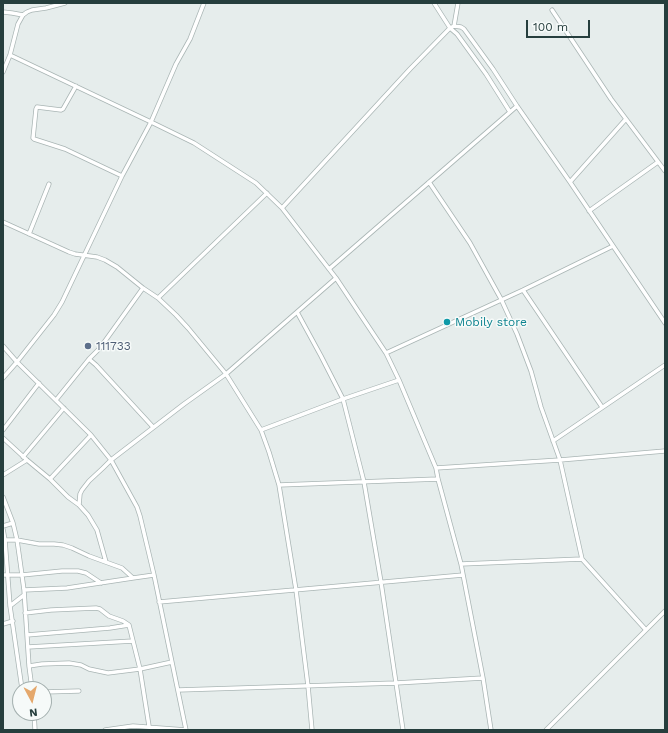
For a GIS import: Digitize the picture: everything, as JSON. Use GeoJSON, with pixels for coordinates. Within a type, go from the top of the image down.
{"type":"FeatureCollection","features":[{"type":"Feature","properties":{"kind":"street"},"geometry":{"type":"LineString","coordinates":[[3,72],[10,55],[18,24],[23,15],[32,10],[65,3]]}},
{"type":"Feature","properties":{"kind":"street"},"geometry":{"type":"LineString","coordinates":[[3,378],[54,315],[62,302],[122,176],[151,122],[176,64],[190,39],[204,3]]}},
{"type":"Feature","properties":{"kind":"street"},"geometry":{"type":"LineString","coordinates":[[434,3],[486,74],[510,112]]}},
{"type":"Feature","properties":{"kind":"street"},"geometry":{"type":"LineString","coordinates":[[282,208],[410,68],[452,27],[458,3]]}},
{"type":"Feature","properties":{"kind":"street"},"geometry":{"type":"LineString","coordinates":[[552,10],[611,99],[665,171]]}},
{"type":"Feature","properties":{"kind":"street"},"geometry":{"type":"LineString","coordinates":[[3,12],[23,15]]}},
{"type":"Feature","properties":{"kind":"street"},"geometry":{"type":"LineString","coordinates":[[452,27],[461,27],[464,29],[493,69],[665,323]]}},
{"type":"Feature","properties":{"kind":"street"},"geometry":{"type":"LineString","coordinates":[[10,55],[194,143],[256,183],[282,208],[336,278],[386,353],[436,468],[461,564],[483,678],[491,730]]}},
{"type":"Feature","properties":{"kind":"street"},"geometry":{"type":"LineString","coordinates":[[486,74],[493,69]]}},
{"type":"Feature","properties":{"kind":"street"},"geometry":{"type":"LineString","coordinates":[[76,86],[63,109],[37,107],[33,138],[65,149],[122,176]]}},
{"type":"Feature","properties":{"kind":"street"},"geometry":{"type":"LineString","coordinates":[[329,269],[517,106]]}},
{"type":"Feature","properties":{"kind":"street"},"geometry":{"type":"LineString","coordinates":[[570,182],[626,119]]}},
{"type":"Feature","properties":{"kind":"street"},"geometry":{"type":"LineString","coordinates":[[589,211],[658,162]]}},
{"type":"Feature","properties":{"kind":"street"},"geometry":{"type":"LineString","coordinates":[[429,182],[470,243],[501,299],[517,334],[531,371],[541,407],[560,460],[582,559],[646,630]]}},
{"type":"Feature","properties":{"kind":"street"},"geometry":{"type":"LineString","coordinates":[[29,234],[49,184]]}},
{"type":"Feature","properties":{"kind":"street"},"geometry":{"type":"LineString","coordinates":[[158,298],[267,193]]}},
{"type":"Feature","properties":{"kind":"street"},"geometry":{"type":"LineString","coordinates":[[3,222],[69,252],[97,257],[117,267],[158,298],[188,328],[226,374],[261,430],[279,485],[296,590],[312,730]]}},
{"type":"Feature","properties":{"kind":"street"},"geometry":{"type":"LineString","coordinates":[[386,353],[523,290],[612,246]]}},
{"type":"Feature","properties":{"kind":"street"},"geometry":{"type":"LineString","coordinates":[[79,505],[82,490],[89,481],[111,460],[226,374],[336,278]]}},
{"type":"Feature","properties":{"kind":"street"},"geometry":{"type":"LineString","coordinates":[[56,400],[89,359],[100,348],[144,288]]}},
{"type":"Feature","properties":{"kind":"street"},"geometry":{"type":"LineString","coordinates":[[523,290],[602,407]]}},
{"type":"Feature","properties":{"kind":"street"},"geometry":{"type":"LineString","coordinates":[[297,312],[322,356],[343,399],[364,482],[381,582],[403,730]]}},
{"type":"Feature","properties":{"kind":"street"},"geometry":{"type":"LineString","coordinates":[[3,346],[17,362],[91,435],[111,460],[137,507],[140,516],[154,575],[186,730],[149,726],[128,726],[105,730]]}},
{"type":"Feature","properties":{"kind":"street"},"geometry":{"type":"LineString","coordinates":[[89,359],[153,428]]}},
{"type":"Feature","properties":{"kind":"street"},"geometry":{"type":"LineString","coordinates":[[553,441],[665,365]]}},
{"type":"Feature","properties":{"kind":"street"},"geometry":{"type":"LineString","coordinates":[[261,430],[343,399],[399,380]]}},
{"type":"Feature","properties":{"kind":"street"},"geometry":{"type":"LineString","coordinates":[[3,430],[39,383]]}},
{"type":"Feature","properties":{"kind":"street"},"geometry":{"type":"LineString","coordinates":[[23,457],[64,408]]}},
{"type":"Feature","properties":{"kind":"street"},"geometry":{"type":"LineString","coordinates":[[50,479],[91,435]]}},
{"type":"Feature","properties":{"kind":"street"},"geometry":{"type":"LineString","coordinates":[[3,438],[50,479],[68,497],[79,505],[88,515],[97,530],[106,562]]}},
{"type":"Feature","properties":{"kind":"street"},"geometry":{"type":"LineString","coordinates":[[436,468],[560,460],[665,451]]}},
{"type":"Feature","properties":{"kind":"street"},"geometry":{"type":"LineString","coordinates":[[3,475],[27,460]]}},
{"type":"Feature","properties":{"kind":"street"},"geometry":{"type":"LineString","coordinates":[[279,485],[438,479]]}},
{"type":"Feature","properties":{"kind":"street"},"geometry":{"type":"LineString","coordinates":[[3,497],[13,523],[17,540],[24,590],[31,681]]}},
{"type":"Feature","properties":{"kind":"street"},"geometry":{"type":"LineString","coordinates":[[13,523],[3,527],[5,540],[5,575],[13,620],[21,681]]}},
{"type":"Feature","properties":{"kind":"street"},"geometry":{"type":"LineString","coordinates":[[5,540],[63,545],[122,568],[133,578]]}},
{"type":"Feature","properties":{"kind":"street"},"geometry":{"type":"LineString","coordinates":[[461,564],[582,559]]}},
{"type":"Feature","properties":{"kind":"street"},"geometry":{"type":"LineString","coordinates":[[5,575],[22,575],[55,571],[78,571],[86,573],[101,583]]}},
{"type":"Feature","properties":{"kind":"street"},"geometry":{"type":"LineString","coordinates":[[24,590],[67,588],[154,575]]}},
{"type":"Feature","properties":{"kind":"street"},"geometry":{"type":"LineString","coordinates":[[159,602],[463,575]]}},
{"type":"Feature","properties":{"kind":"street"},"geometry":{"type":"LineString","coordinates":[[10,606],[24,595]]}},
{"type":"Feature","properties":{"kind":"street"},"geometry":{"type":"LineString","coordinates":[[25,613],[96,608],[129,625],[140,669],[149,726]]}},
{"type":"Feature","properties":{"kind":"street"},"geometry":{"type":"LineString","coordinates":[[546,730],[665,612]]}},
{"type":"Feature","properties":{"kind":"street"},"geometry":{"type":"LineString","coordinates":[[3,624],[13,620]]}},
{"type":"Feature","properties":{"kind":"street"},"geometry":{"type":"LineString","coordinates":[[27,635],[129,625]]}},
{"type":"Feature","properties":{"kind":"street"},"geometry":{"type":"LineString","coordinates":[[28,647],[133,641]]}},
{"type":"Feature","properties":{"kind":"street"},"geometry":{"type":"LineString","coordinates":[[29,666],[69,663],[108,673],[140,669],[172,662]]}},
{"type":"Feature","properties":{"kind":"street"},"geometry":{"type":"LineString","coordinates":[[178,690],[396,683],[483,678]]}},
{"type":"Feature","properties":{"kind":"street"},"geometry":{"type":"LineString","coordinates":[[52,692],[79,691]]}},
{"type":"Feature","properties":{"kind":"place","name":"Mobily store"},"geometry":{"type":"Point","coordinates":[447,322]}},
{"type":"Feature","properties":{"kind":"place","name":"111733"},"geometry":{"type":"Point","coordinates":[88,346]}}]}
